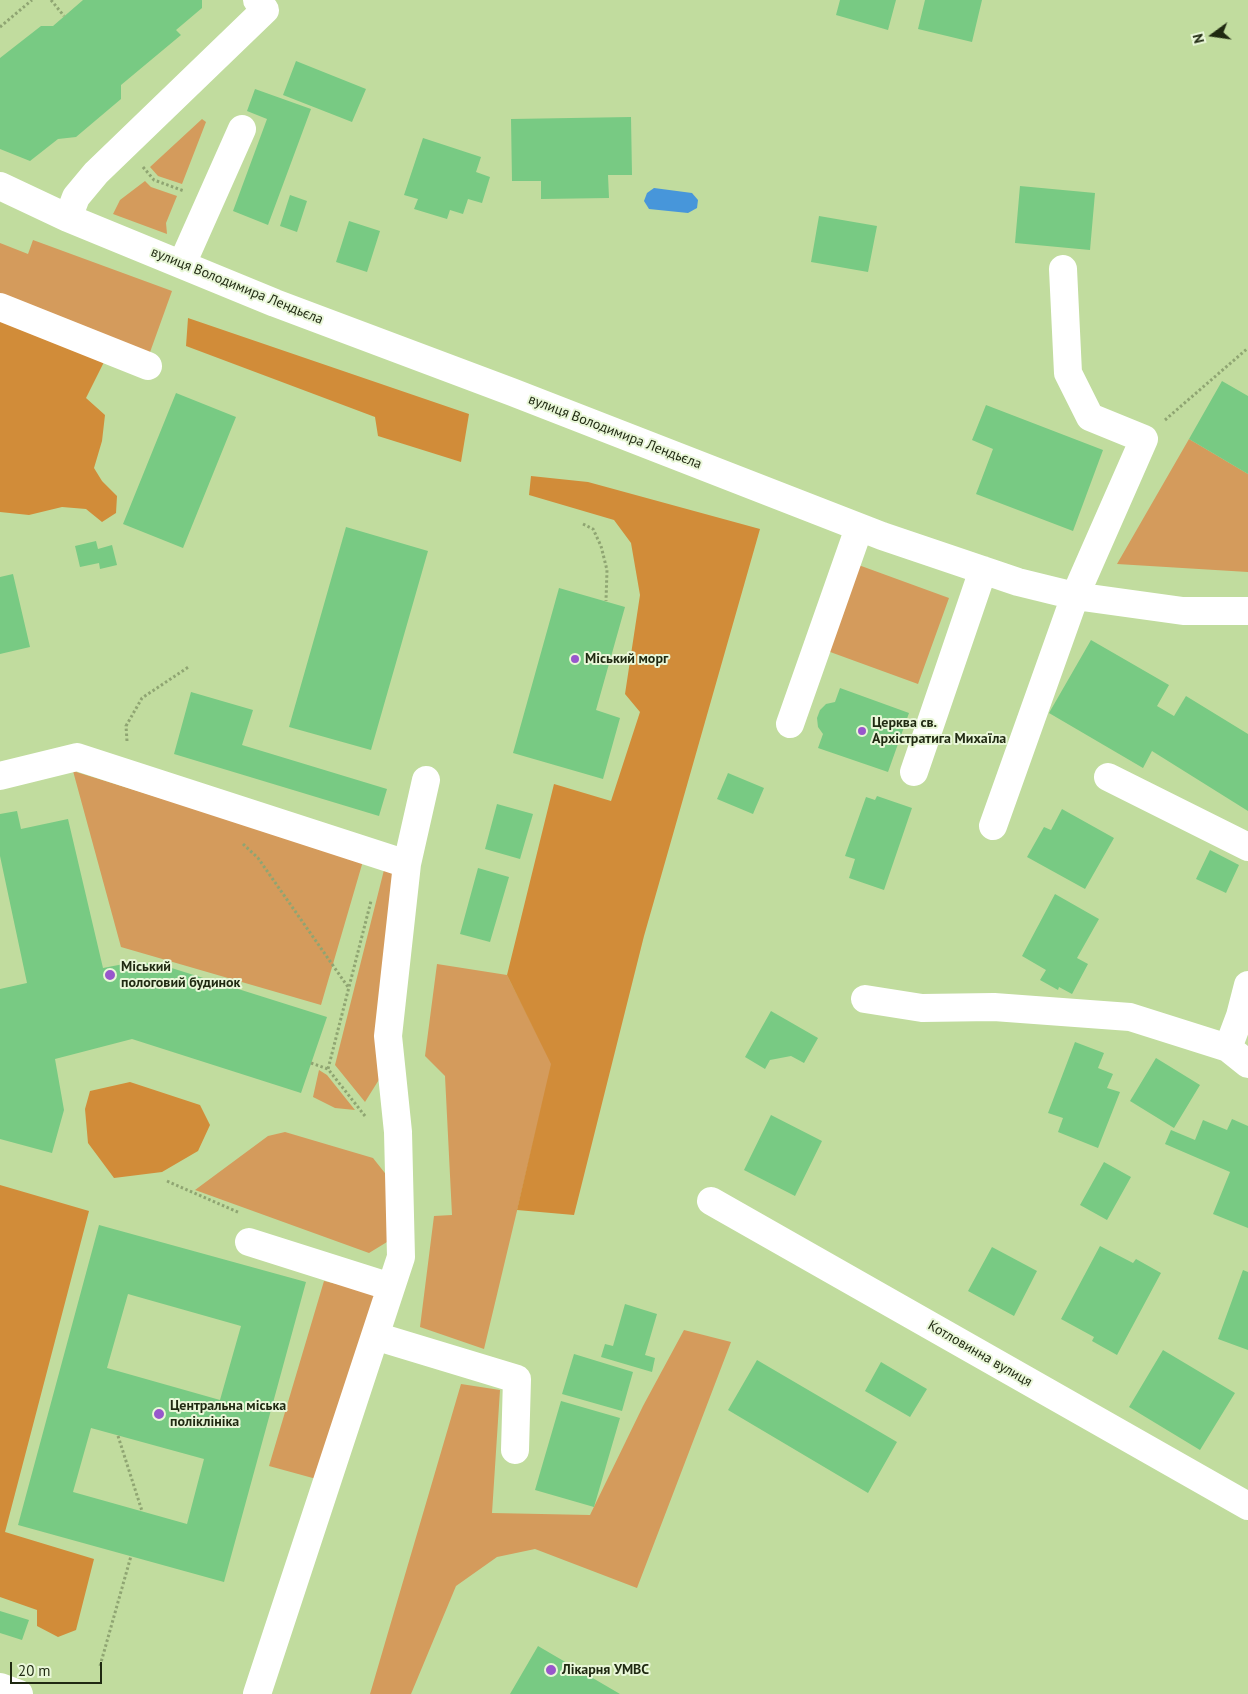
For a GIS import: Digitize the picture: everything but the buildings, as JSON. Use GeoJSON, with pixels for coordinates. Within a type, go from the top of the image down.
{"type":"FeatureCollection","features":[{"type":"Feature","properties":{"kind":"street"},"geometry":{"type":"LineString","coordinates":[[68,218],[76,197],[96,173],[265,10],[257,0]]}},
{"type":"Feature","properties":{"kind":"street"},"geometry":{"type":"LineString","coordinates":[[182,264],[242,129]]}},
{"type":"Feature","properties":{"kind":"street","name":"вулиця Володимира Лендьєла"},"geometry":{"type":"LineString","coordinates":[[0,186],[68,218],[275,303],[512,392],[860,528],[1018,582],[1075,596],[1182,611],[1248,611]]}},
{"type":"Feature","properties":{"kind":"street"},"geometry":{"type":"LineString","coordinates":[[993,826],[1075,596],[1144,439],[1090,417],[1068,373],[1062,269]]}},
{"type":"Feature","properties":{"kind":"street"},"geometry":{"type":"LineString","coordinates":[[0,307],[148,366]]}},
{"type":"Feature","properties":{"kind":"street"},"geometry":{"type":"LineString","coordinates":[[790,724],[860,528]]}},
{"type":"Feature","properties":{"kind":"street"},"geometry":{"type":"LineString","coordinates":[[914,772],[983,570]]}},
{"type":"Feature","properties":{"kind":"street"},"geometry":{"type":"LineString","coordinates":[[0,776],[77,757],[408,864]]}},
{"type":"Feature","properties":{"kind":"street"},"geometry":{"type":"LineString","coordinates":[[1108,777],[1248,847]]}},
{"type":"Feature","properties":{"kind":"street"},"geometry":{"type":"LineString","coordinates":[[256,1694],[401,1257],[398,1132],[388,1036],[408,864],[426,780]]}},
{"type":"Feature","properties":{"kind":"street"},"geometry":{"type":"LineString","coordinates":[[865,998],[922,1008],[994,1007],[1130,1016],[1238,1056],[1240,1016],[1248,985]]}},
{"type":"Feature","properties":{"kind":"street","name":"Котловинна вулиця"},"geometry":{"type":"LineString","coordinates":[[711,1201],[1248,1506]]}},
{"type":"Feature","properties":{"kind":"street"},"geometry":{"type":"LineString","coordinates":[[249,1242],[391,1287]]}},
{"type":"Feature","properties":{"kind":"street"},"geometry":{"type":"LineString","coordinates":[[375,1336],[517,1379],[515,1450]]}},
{"type":"Feature","properties":{"kind":"street"},"geometry":{"type":"LineString","coordinates":[[0,1687],[19,1694]]}},
{"type":"Feature","properties":{"kind":"path"},"geometry":{"type":"LineString","coordinates":[[0,27],[32,0]]}},
{"type":"Feature","properties":{"kind":"path"},"geometry":{"type":"LineString","coordinates":[[51,0],[64,16]]}},
{"type":"Feature","properties":{"kind":"path"},"geometry":{"type":"LineString","coordinates":[[1144,439],[1248,348]]}},
{"type":"Feature","properties":{"kind":"path"},"geometry":{"type":"LineString","coordinates":[[583,524],[593,529],[601,546],[607,570],[606,601]]}},
{"type":"Feature","properties":{"kind":"path"},"geometry":{"type":"LineString","coordinates":[[129,774],[126,726],[142,698],[190,666]]}},
{"type":"Feature","properties":{"kind":"path"},"geometry":{"type":"LineString","coordinates":[[237,838],[258,858],[349,988]]}},
{"type":"Feature","properties":{"kind":"path"},"geometry":{"type":"LineString","coordinates":[[328,1069],[382,856]]}},
{"type":"Feature","properties":{"kind":"path"},"geometry":{"type":"LineString","coordinates":[[311,1063],[328,1069],[370,1122]]}},
{"type":"Feature","properties":{"kind":"path"},"geometry":{"type":"LineString","coordinates":[[168,1181],[253,1219],[249,1242]]}},
{"type":"Feature","properties":{"kind":"path"},"geometry":{"type":"LineString","coordinates":[[118,1436],[142,1511]]}},
{"type":"Feature","properties":{"kind":"path"},"geometry":{"type":"LineString","coordinates":[[100,1666],[131,1556]]}},
{"type":"Feature","properties":{"kind":"shaded area"},"geometry":{"type":"Polygon","coordinates":[[[202,119],[206,122],[182,184],[158,176],[150,167],[202,119]]]}},
{"type":"Feature","properties":{"kind":"shaded area"},"geometry":{"type":"Polygon","coordinates":[[[145,181],[151,187],[177,196],[166,223],[167,234],[113,214],[120,200],[145,181]]]}},
{"type":"Feature","properties":{"kind":"shaded area"},"geometry":{"type":"Polygon","coordinates":[[[33,240],[172,291],[149,355],[0,301],[0,243],[28,254],[33,240]]]}},
{"type":"Feature","properties":{"kind":"shaded area"},"geometry":{"type":"Polygon","coordinates":[[[188,318],[469,414],[461,462],[378,436],[375,417],[186,346],[188,318]]]}},
{"type":"Feature","properties":{"kind":"shaded area"},"geometry":{"type":"Polygon","coordinates":[[[0,319],[104,362],[86,398],[105,415],[102,441],[94,468],[102,481],[117,496],[116,513],[102,522],[86,509],[62,507],[29,515],[0,512],[0,319]]]}},
{"type":"Feature","properties":{"kind":"shaded area"},"geometry":{"type":"Polygon","coordinates":[[[1189,439],[1248,474],[1248,572],[1117,564],[1189,439]]]}},
{"type":"Feature","properties":{"kind":"shaded area"},"geometry":{"type":"Polygon","coordinates":[[[531,476],[588,482],[760,529],[644,936],[574,1215],[517,1210],[551,1064],[507,975],[554,784],[611,801],[640,712],[625,694],[640,595],[631,543],[614,520],[529,495],[531,476]]]}},
{"type":"Feature","properties":{"kind":"shaded area"},"geometry":{"type":"Polygon","coordinates":[[[853,563],[949,598],[918,684],[822,649],[853,563]]]}},
{"type":"Feature","properties":{"kind":"shaded area"},"geometry":{"type":"Polygon","coordinates":[[[73,771],[363,861],[321,1005],[121,947],[73,771]]]}},
{"type":"Feature","properties":{"kind":"shaded area"},"geometry":{"type":"Polygon","coordinates":[[[385,866],[397,867],[380,1078],[365,1102],[335,1065],[385,866]]]}},
{"type":"Feature","properties":{"kind":"shaded area"},"geometry":{"type":"Polygon","coordinates":[[[437,964],[507,975],[552,1064],[484,1349],[420,1327],[434,1216],[452,1215],[445,1076],[425,1056],[437,964]]]}},
{"type":"Feature","properties":{"kind":"shaded area"},"geometry":{"type":"Polygon","coordinates":[[[319,1070],[327,1075],[355,1110],[335,1108],[313,1097],[319,1070]]]}},
{"type":"Feature","properties":{"kind":"shaded area"},"geometry":{"type":"Polygon","coordinates":[[[130,1082],[200,1105],[210,1125],[198,1151],[162,1172],[114,1178],[88,1143],[85,1109],[90,1091],[130,1082]]]}},
{"type":"Feature","properties":{"kind":"shaded area"},"geometry":{"type":"Polygon","coordinates":[[[285,1132],[373,1158],[392,1182],[387,1242],[369,1253],[195,1190],[268,1136],[285,1132]]]}},
{"type":"Feature","properties":{"kind":"shaded area"},"geometry":{"type":"Polygon","coordinates":[[[0,1185],[89,1211],[5,1532],[94,1559],[76,1630],[58,1637],[37,1626],[37,1610],[0,1597],[0,1185]]]}},
{"type":"Feature","properties":{"kind":"shaded area"},"geometry":{"type":"Polygon","coordinates":[[[324,1281],[380,1294],[320,1480],[269,1466],[324,1281]]]}},
{"type":"Feature","properties":{"kind":"shaded area"},"geometry":{"type":"Polygon","coordinates":[[[684,1330],[731,1342],[637,1588],[535,1549],[497,1557],[456,1586],[411,1694],[370,1694],[461,1384],[500,1390],[492,1513],[590,1515],[643,1406],[684,1330]]]}},
{"type":"Feature","properties":{"kind":"water"},"geometry":{"type":"Polygon","coordinates":[[[654,188],[692,193],[698,200],[697,208],[688,213],[649,209],[644,201],[647,193],[654,188]]]}},
{"type":"Feature","properties":{"kind":"place","name":"Міський морг"},"geometry":{"type":"Point","coordinates":[575,659]}},
{"type":"Feature","properties":{"kind":"place","name":"Церква св. Архістратига Михаїла"},"geometry":{"type":"Point","coordinates":[862,731]}},
{"type":"Feature","properties":{"kind":"place","name":"Міський пологовий будинок"},"geometry":{"type":"Point","coordinates":[110,975]}},
{"type":"Feature","properties":{"kind":"place","name":"Центральна міська поліклініка"},"geometry":{"type":"Point","coordinates":[159,1414]}},
{"type":"Feature","properties":{"kind":"place","name":"Лікарня УМВС"},"geometry":{"type":"Point","coordinates":[551,1670]}}]}
